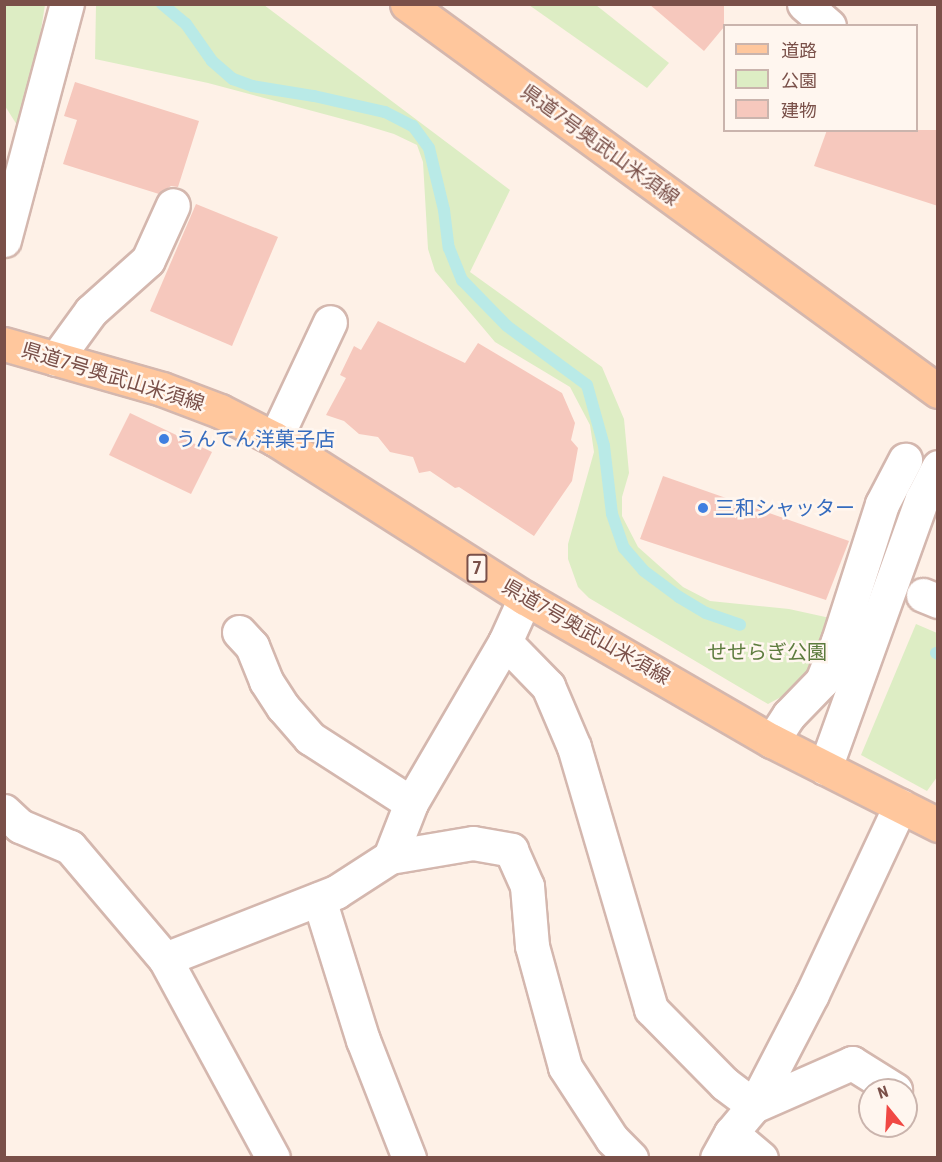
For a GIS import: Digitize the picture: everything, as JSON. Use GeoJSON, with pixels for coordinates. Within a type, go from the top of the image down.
{"type":"FeatureCollection","features":[{"type":"Feature","properties":{"kind":"main road","name":"県道7号奥武山米須線"},"geometry":{"type":"LineString","coordinates":[[407,4],[938,391]]}},
{"type":"Feature","properties":{"kind":"main road","name":"県道7号奥武山米須線"},"geometry":{"type":"LineString","coordinates":[[4,344],[162,388],[220,411],[275,439],[525,598],[772,741],[938,825]]}},
{"type":"Feature","properties":{"kind":"street"},"geometry":{"type":"LineString","coordinates":[[4,240],[67,4]]}},
{"type":"Feature","properties":{"kind":"street"},"geometry":{"type":"LineString","coordinates":[[56,358],[91,311],[148,260],[172,205]]}},
{"type":"Feature","properties":{"kind":"street"},"geometry":{"type":"LineString","coordinates":[[275,439],[330,322]]}},
{"type":"Feature","properties":{"kind":"street"},"geometry":{"type":"LineString","coordinates":[[772,741],[789,715],[822,681],[867,574],[882,504],[904,460]]}},
{"type":"Feature","properties":{"kind":"street"},"geometry":{"type":"LineString","coordinates":[[825,768],[922,499],[938,467]]}},
{"type":"Feature","properties":{"kind":"street"},"geometry":{"type":"LineString","coordinates":[[390,857],[411,803],[505,642],[525,598]]}},
{"type":"Feature","properties":{"kind":"street"},"geometry":{"type":"LineString","coordinates":[[239,632],[252,646],[266,681],[283,707],[310,738],[411,803]]}},
{"type":"Feature","properties":{"kind":"street"},"geometry":{"type":"LineString","coordinates":[[505,642],[548,686],[574,747],[651,1009],[726,1084],[754,1106]]}},
{"type":"Feature","properties":{"kind":"street"},"geometry":{"type":"LineString","coordinates":[[761,1158],[724,1145],[754,1106],[812,994],[900,806]]}},
{"type":"Feature","properties":{"kind":"street"},"geometry":{"type":"LineString","coordinates":[[4,811],[20,825],[70,847],[165,959],[273,1158]]}},
{"type":"Feature","properties":{"kind":"street"},"geometry":{"type":"LineString","coordinates":[[165,959],[336,892],[390,857],[473,843],[511,850],[527,886],[532,946],[565,1067],[612,1139],[631,1158]]}},
{"type":"Feature","properties":{"kind":"street"},"geometry":{"type":"LineString","coordinates":[[319,899],[363,1040],[409,1158]]}},
{"type":"Feature","properties":{"kind":"street"},"geometry":{"type":"LineString","coordinates":[[754,1106],[852,1063],[875,1078]]}},
{"type":"Feature","properties":{"kind":"green space"},"geometry":{"type":"Polygon","coordinates":[[[4,5],[45,5],[39,42],[17,125],[5,106],[4,5]]]}},
{"type":"Feature","properties":{"kind":"green space","name":"せせらぎ公園"},"geometry":{"type":"Polygon","coordinates":[[[96,5],[264,5],[510,190],[470,272],[602,367],[624,419],[629,473],[622,497],[622,516],[638,547],[683,587],[710,601],[789,609],[830,618],[812,667],[794,690],[768,704],[589,598],[578,587],[568,559],[568,544],[594,452],[590,425],[570,387],[495,342],[435,271],[428,249],[423,162],[417,145],[394,134],[361,124],[208,83],[95,59],[96,5]]]}},
{"type":"Feature","properties":{"kind":"green space"},"geometry":{"type":"Polygon","coordinates":[[[529,5],[596,5],[669,63],[647,88],[529,5]]]}},
{"type":"Feature","properties":{"kind":"green space"},"geometry":{"type":"Polygon","coordinates":[[[916,624],[937,633],[937,777],[927,791],[861,755],[916,624]]]}},
{"type":"Feature","properties":{"kind":"building"},"geometry":{"type":"Polygon","coordinates":[[[649,4],[724,4],[723,28],[704,51],[649,4]]]}},
{"type":"Feature","properties":{"kind":"building"},"geometry":{"type":"Polygon","coordinates":[[[75,82],[199,121],[178,187],[171,186],[159,194],[63,164],[77,120],[64,116],[75,82]]]}},
{"type":"Feature","properties":{"kind":"building"},"geometry":{"type":"Polygon","coordinates":[[[938,130],[938,206],[814,166],[826,132],[938,130]]]}},
{"type":"Feature","properties":{"kind":"building"},"geometry":{"type":"Polygon","coordinates":[[[196,204],[278,237],[232,346],[150,311],[196,204]]]}},
{"type":"Feature","properties":{"kind":"building"},"geometry":{"type":"Polygon","coordinates":[[[378,321],[465,363],[478,343],[562,393],[575,423],[571,440],[578,448],[572,481],[534,536],[459,487],[455,488],[430,471],[419,473],[413,457],[390,452],[378,437],[359,434],[344,421],[326,415],[346,378],[340,375],[354,346],[361,350],[378,321]]]}},
{"type":"Feature","properties":{"kind":"building"},"geometry":{"type":"Polygon","coordinates":[[[130,413],[212,452],[191,494],[109,455],[130,413]]]}},
{"type":"Feature","properties":{"kind":"building","name":"三和シャッター"},"geometry":{"type":"Polygon","coordinates":[[[663,476],[849,541],[826,600],[640,539],[663,476]]]}},
{"type":"Feature","properties":{"kind":"waterway"},"geometry":{"type":"LineString","coordinates":[[162,4],[186,24],[212,61],[233,79],[252,86],[314,96],[385,112],[413,126],[429,148],[444,210],[449,248],[462,280],[507,326],[587,385],[604,446],[612,514],[624,548],[644,571],[679,597],[706,613],[740,625]]}},
{"type":"Feature","properties":{"kind":"place","name":"うんてん洋菓子店"},"geometry":{"type":"Point","coordinates":[164,439]}},
{"type":"Feature","properties":{"kind":"place","name":"三和シャッター"},"geometry":{"type":"Point","coordinates":[703,508]}}]}
